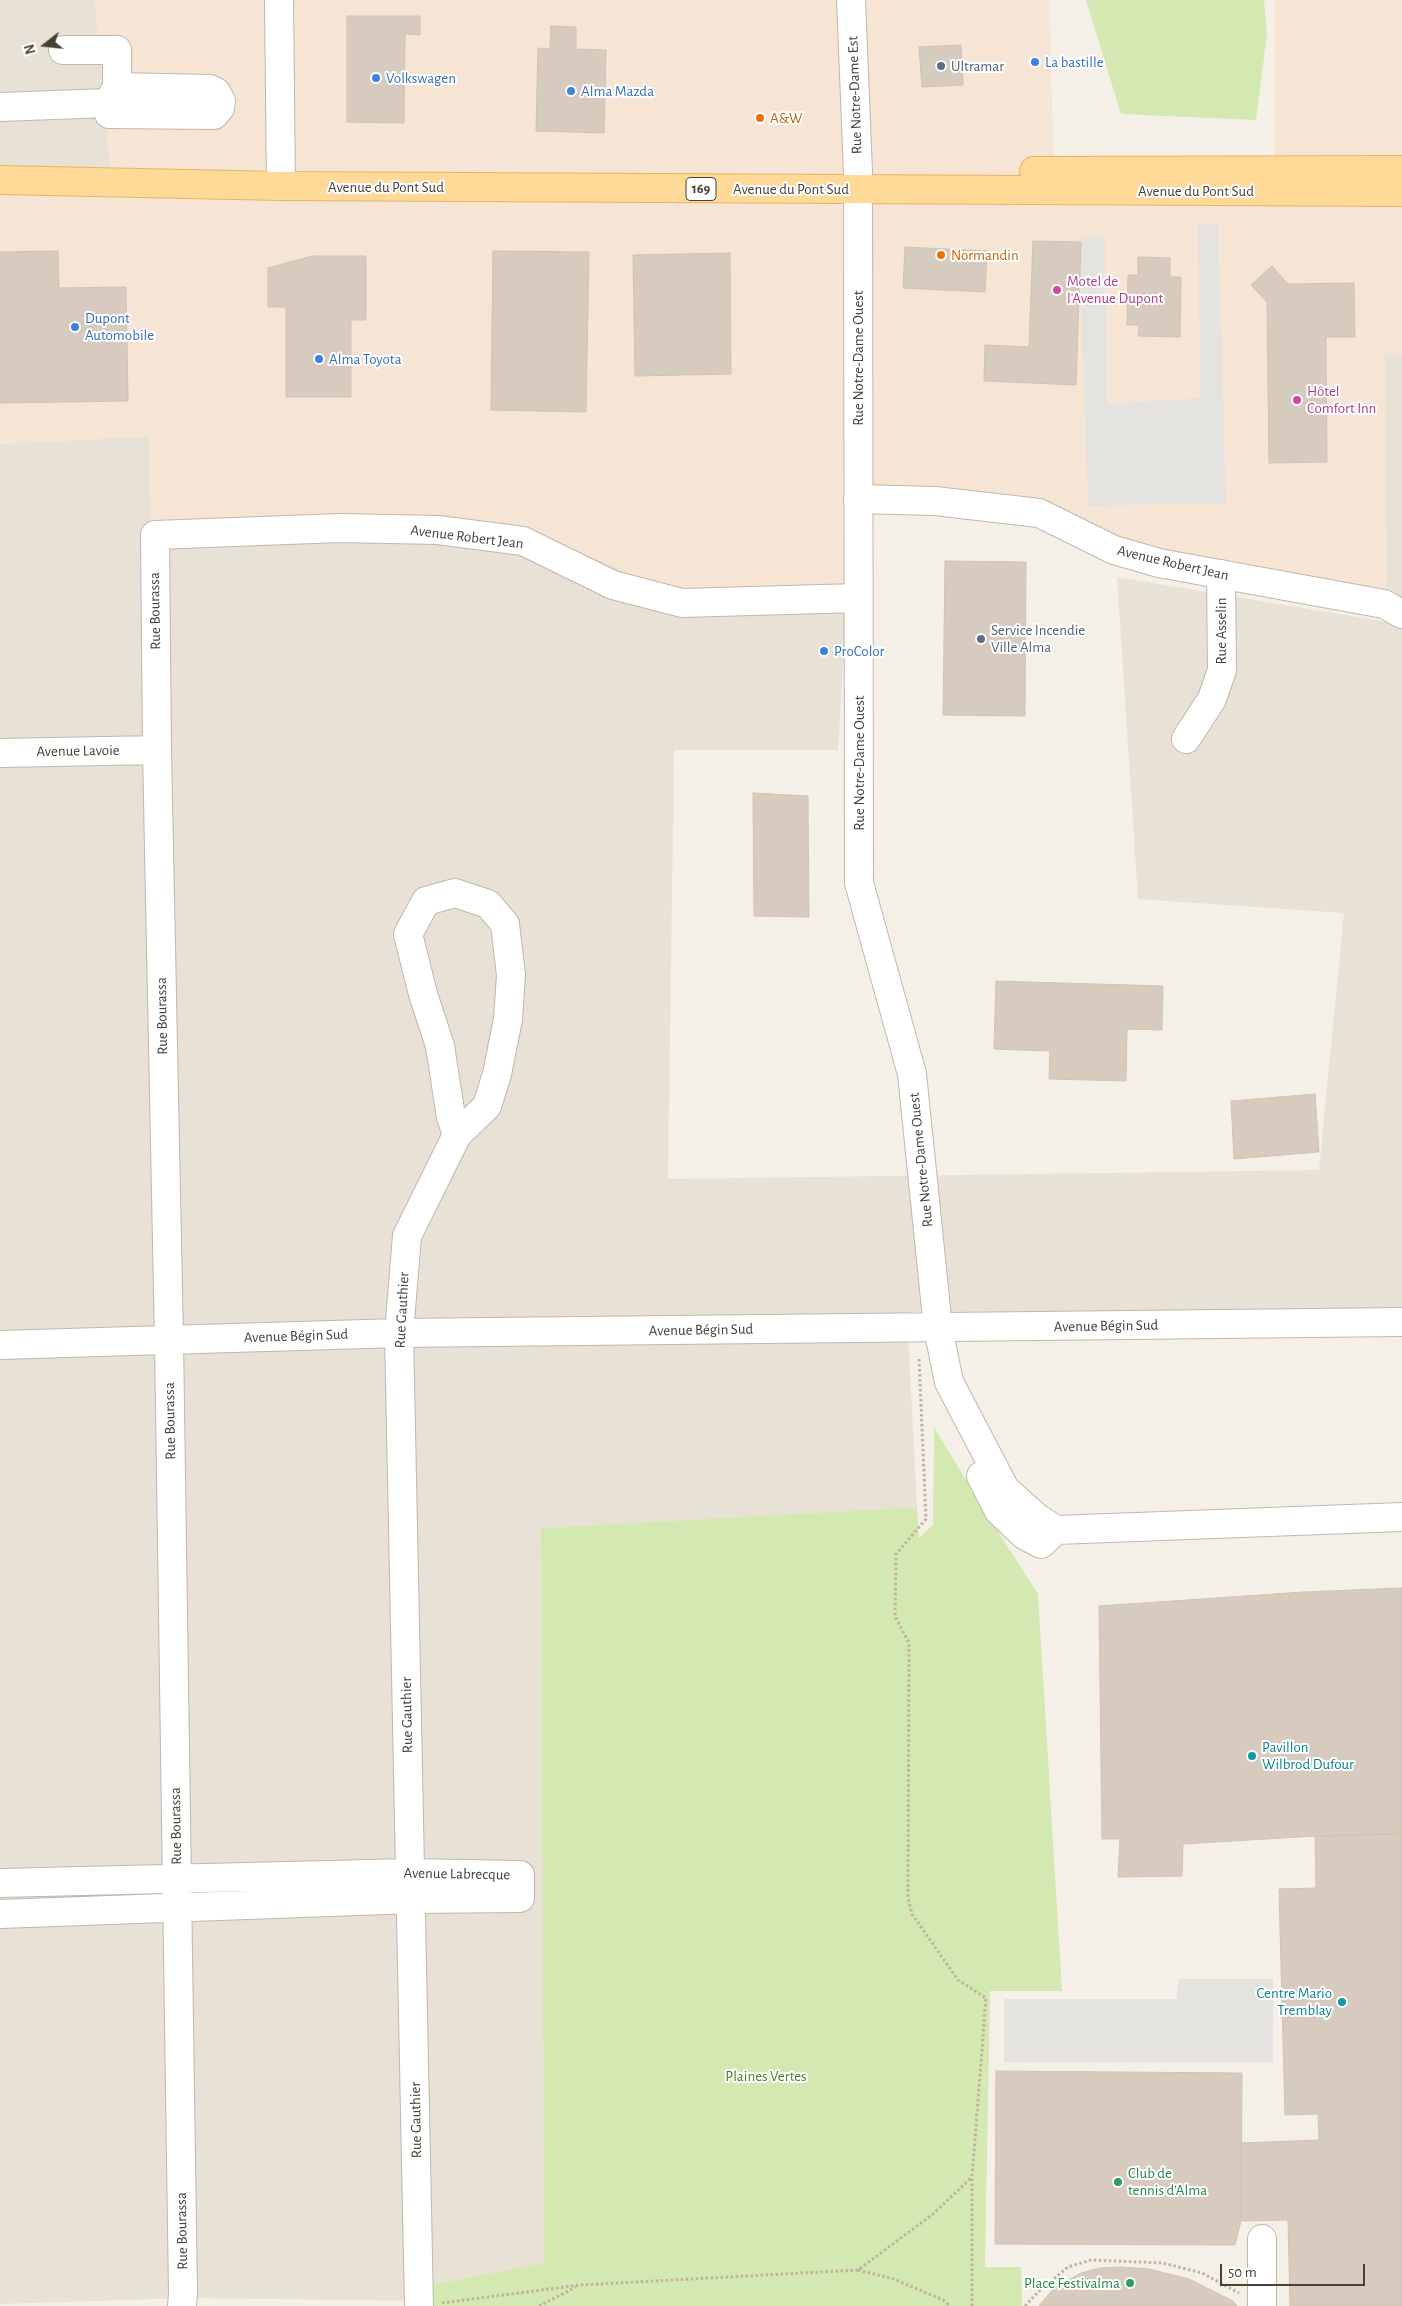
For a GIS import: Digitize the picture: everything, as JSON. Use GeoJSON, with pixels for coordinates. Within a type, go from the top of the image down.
{"type":"FeatureCollection","features":[{"type":"Feature","properties":{"kind":"main road","name":"Avenue du Pont Sud"},"geometry":{"type":"LineString","coordinates":[[0,162],[282,177]]}},
{"type":"Feature","properties":{"kind":"main road","name":"Avenue du Pont Sud"},"geometry":{"type":"LineString","coordinates":[[858,181],[1402,170]]}},
{"type":"Feature","properties":{"kind":"main road","name":"Avenue du Pont Sud"},"geometry":{"type":"LineString","coordinates":[[0,180],[282,177],[858,181],[1402,192]]}},
{"type":"Feature","properties":{"kind":"street"},"geometry":{"type":"LineString","coordinates":[[279,0],[282,177]]}},
{"type":"Feature","properties":{"kind":"street","name":"Rue Notre-Dame Est"},"geometry":{"type":"LineString","coordinates":[[851,0],[858,181]]}},
{"type":"Feature","properties":{"kind":"street"},"geometry":{"type":"LineString","coordinates":[[0,107],[113,95],[117,50],[62,50]]}},
{"type":"Feature","properties":{"kind":"street","name":"Rue Notre-Dame Ouest"},"geometry":{"type":"LineString","coordinates":[[858,181],[857,598],[859,883],[912,1074],[928,1328],[926,1360],[963,1444],[999,1511],[1024,1535],[1041,1544],[1056,1530],[1402,1517]]}},
{"type":"Feature","properties":{"kind":"street","name":"Avenue Robert Jean"},"geometry":{"type":"LineString","coordinates":[[858,499],[935,501],[1039,513],[1114,550],[1159,563],[1384,604],[1402,614]]}},
{"type":"Feature","properties":{"kind":"street","name":"Avenue Robert Jean"},"geometry":{"type":"LineString","coordinates":[[155,535],[340,528],[438,530],[523,541],[614,585],[682,603],[857,598]]}},
{"type":"Feature","properties":{"kind":"street","name":"Rue Bourassa"},"geometry":{"type":"LineString","coordinates":[[155,535],[157,750],[178,1909],[182,2306]]}},
{"type":"Feature","properties":{"kind":"street","name":"Rue Asselin"},"geometry":{"type":"LineString","coordinates":[[1186,739],[1212,700],[1222,670],[1221,574]]}},
{"type":"Feature","properties":{"kind":"street","name":"Avenue Lavoie"},"geometry":{"type":"LineString","coordinates":[[0,753],[157,750]]}},
{"type":"Feature","properties":{"kind":"street","name":"Rue Gauthier"},"geometry":{"type":"LineString","coordinates":[[429,2305],[411,1886],[399,1334],[407,1236],[457,1135],[486,1106],[495,1082],[508,1019],[511,975],[505,924],[488,904],[455,893],[426,901],[408,934],[422,994],[440,1046],[451,1117],[457,1135]]}},
{"type":"Feature","properties":{"kind":"street","name":"Avenue Bégin Sud"},"geometry":{"type":"LineString","coordinates":[[0,1345],[399,1334],[1402,1322]]}},
{"type":"Feature","properties":{"kind":"street","name":"Avenue Labrecque"},"geometry":{"type":"LineString","coordinates":[[0,1883],[177,1879],[411,1886]]}},
{"type":"Feature","properties":{"kind":"street","name":"Avenue Labrecque"},"geometry":{"type":"LineString","coordinates":[[0,1914],[178,1909],[411,1886]]}},
{"type":"Feature","properties":{"kind":"street"},"geometry":{"type":"LineString","coordinates":[[1262,2239],[1262,2305]]}},
{"type":"Feature","properties":{"kind":"path"},"geometry":{"type":"LineString","coordinates":[[928,1328],[926,1519],[896,1554],[895,1616],[909,1643],[908,1898],[912,1914],[958,1980],[986,1998],[972,2177],[972,2306]]}},
{"type":"Feature","properties":{"kind":"path"},"geometry":{"type":"LineString","coordinates":[[858,2270],[933,2214],[972,2177]]}},
{"type":"Feature","properties":{"kind":"path"},"geometry":{"type":"LineString","coordinates":[[1025,2306],[1039,2291],[1068,2267],[1091,2260],[1163,2263],[1202,2273],[1262,2305]]}},
{"type":"Feature","properties":{"kind":"path"},"geometry":{"type":"LineString","coordinates":[[429,2305],[580,2285],[858,2270],[894,2279],[943,2300],[950,2306]]}},
{"type":"Feature","properties":{"kind":"path"},"geometry":{"type":"LineString","coordinates":[[539,2306],[580,2285]]}},
{"type":"Feature","properties":{"kind":"shaded area"},"geometry":{"type":"Polygon","coordinates":[[[0,0],[95,0],[111,177],[0,176],[0,0]]]}},
{"type":"Feature","properties":{"kind":"shaded area"},"geometry":{"type":"Polygon","coordinates":[[[95,0],[1049,0],[1054,172],[1274,157],[1274,0],[1402,0],[1402,355],[1385,355],[1387,593],[1124,545],[1052,508],[847,507],[847,589],[687,590],[631,574],[528,529],[150,528],[149,436],[0,444],[0,176],[111,177],[95,0]]]}},
{"type":"Feature","properties":{"kind":"shaded area"},"geometry":{"type":"Polygon","coordinates":[[[1218,224],[1226,503],[1088,506],[1079,237],[1105,237],[1107,404],[1200,398],[1198,225],[1218,224]]]}},
{"type":"Feature","properties":{"kind":"shaded area"},"geometry":{"type":"Polygon","coordinates":[[[1385,355],[1402,355],[1402,1311],[907,1312],[917,1507],[541,1528],[544,2264],[430,2285],[418,2301],[189,2298],[0,2304],[0,444],[149,436],[150,527],[528,529],[631,574],[847,589],[838,750],[674,750],[668,1179],[1319,1170],[1344,913],[1138,899],[1117,577],[1387,622],[1385,355]]]}},
{"type":"Feature","properties":{"kind":"shaded area"},"geometry":{"type":"Polygon","coordinates":[[[1178,1979],[1273,1979],[1273,2062],[1004,2062],[1004,1999],[1177,1999],[1178,1979]]]}},
{"type":"Feature","properties":{"kind":"green space"},"geometry":{"type":"Polygon","coordinates":[[[1086,0],[1264,0],[1267,34],[1256,120],[1121,114],[1086,0]]]}},
{"type":"Feature","properties":{"kind":"green space","name":"Plaines Vertes"},"geometry":{"type":"Polygon","coordinates":[[[934,1427],[1038,1594],[1062,1991],[990,1991],[985,2267],[1021,2267],[1022,2306],[430,2306],[430,2285],[544,2263],[541,1528],[917,1507],[919,1538],[933,1525],[934,1427]]]}},
{"type":"Feature","properties":{"kind":"building","name":"Volkswagen"},"geometry":{"type":"Polygon","coordinates":[[[347,16],[420,16],[420,35],[405,34],[404,123],[347,122],[347,16]]]}},
{"type":"Feature","properties":{"kind":"building","name":"Alma Mazda"},"geometry":{"type":"Polygon","coordinates":[[[551,26],[576,27],[576,49],[606,50],[604,133],[536,131],[538,48],[550,49],[551,26]]]}},
{"type":"Feature","properties":{"kind":"building","name":"Ultramar"},"geometry":{"type":"Polygon","coordinates":[[[961,45],[963,85],[922,87],[919,47],[961,45]]]}},
{"type":"Feature","properties":{"kind":"building"},"geometry":{"type":"Polygon","coordinates":[[[1033,241],[1081,242],[1076,385],[984,381],[985,345],[1029,347],[1033,241]]]}},
{"type":"Feature","properties":{"kind":"building"},"geometry":{"type":"Polygon","coordinates":[[[905,247],[987,251],[985,292],[903,288],[905,247]]]}},
{"type":"Feature","properties":{"kind":"building"},"geometry":{"type":"Polygon","coordinates":[[[58,251],[59,288],[126,287],[128,401],[0,403],[0,252],[58,251]]]}},
{"type":"Feature","properties":{"kind":"building"},"geometry":{"type":"Polygon","coordinates":[[[493,251],[589,252],[586,412],[491,410],[493,251]]]}},
{"type":"Feature","properties":{"kind":"building"},"geometry":{"type":"Polygon","coordinates":[[[730,253],[731,374],[635,376],[633,255],[730,253]]]}},
{"type":"Feature","properties":{"kind":"building","name":"Alma Toyota"},"geometry":{"type":"Polygon","coordinates":[[[312,256],[366,256],[366,320],[351,320],[351,397],[286,397],[286,307],[268,307],[268,268],[312,256]]]}},
{"type":"Feature","properties":{"kind":"building"},"geometry":{"type":"Polygon","coordinates":[[[1138,257],[1170,258],[1170,277],[1181,277],[1180,337],[1138,336],[1139,325],[1127,325],[1128,275],[1138,275],[1138,257]]]}},
{"type":"Feature","properties":{"kind":"building","name":"Hôtel Comfort Inn"},"geometry":{"type":"Polygon","coordinates":[[[1272,266],[1288,284],[1354,283],[1355,337],[1326,337],[1327,462],[1269,463],[1267,302],[1251,285],[1272,266]]]}},
{"type":"Feature","properties":{"kind":"building"},"geometry":{"type":"Polygon","coordinates":[[[945,561],[1026,562],[1025,716],[943,715],[945,561]]]}},
{"type":"Feature","properties":{"kind":"building"},"geometry":{"type":"Polygon","coordinates":[[[753,793],[808,796],[809,917],[754,916],[753,793]]]}},
{"type":"Feature","properties":{"kind":"building"},"geometry":{"type":"Polygon","coordinates":[[[996,981],[1163,986],[1162,1030],[1127,1029],[1126,1081],[1049,1079],[1050,1051],[994,1049],[996,981]]]}},
{"type":"Feature","properties":{"kind":"building"},"geometry":{"type":"Polygon","coordinates":[[[1315,1094],[1319,1152],[1234,1159],[1231,1101],[1315,1094]]]}},
{"type":"Feature","properties":{"kind":"building","name":"Pavillon Wilbrod Dufour"},"geometry":{"type":"Polygon","coordinates":[[[1402,1588],[1402,1833],[1183,1844],[1182,1876],[1118,1877],[1120,1839],[1102,1839],[1099,1606],[1303,1592],[1402,1588]]]}},
{"type":"Feature","properties":{"kind":"building","name":"Centre Mario Tremblay"},"geometry":{"type":"Polygon","coordinates":[[[1402,1834],[1402,2306],[1290,2306],[1288,2220],[1241,2221],[1241,2143],[1319,2140],[1318,2114],[1285,2115],[1279,1889],[1316,1888],[1315,1836],[1402,1834]]]}},
{"type":"Feature","properties":{"kind":"building","name":"Club de tennis d'Alma"},"geometry":{"type":"Polygon","coordinates":[[[996,2071],[1242,2073],[1241,2221],[1235,2245],[995,2244],[996,2071]]]}},
{"type":"Feature","properties":{"kind":"building","name":"Place Festivalma"},"geometry":{"type":"Polygon","coordinates":[[[1100,2268],[1149,2269],[1189,2279],[1233,2301],[1237,2306],[1039,2306],[1054,2288],[1081,2273],[1100,2268]]]}},
{"type":"Feature","properties":{"kind":"place","name":"La bastille"},"geometry":{"type":"Point","coordinates":[1035,62]}},
{"type":"Feature","properties":{"kind":"place","name":"Ultramar"},"geometry":{"type":"Point","coordinates":[941,66]}},
{"type":"Feature","properties":{"kind":"place","name":"Volkswagen"},"geometry":{"type":"Point","coordinates":[376,78]}},
{"type":"Feature","properties":{"kind":"place","name":"Alma Mazda"},"geometry":{"type":"Point","coordinates":[571,91]}},
{"type":"Feature","properties":{"kind":"place","name":"A&W"},"geometry":{"type":"Point","coordinates":[760,118]}},
{"type":"Feature","properties":{"kind":"place","name":"Normandin"},"geometry":{"type":"Point","coordinates":[941,255]}},
{"type":"Feature","properties":{"kind":"place","name":"Motel de l'Avenue Dupont"},"geometry":{"type":"Point","coordinates":[1057,290]}},
{"type":"Feature","properties":{"kind":"place","name":"Dupont Automobile"},"geometry":{"type":"Point","coordinates":[75,327]}},
{"type":"Feature","properties":{"kind":"place","name":"Alma Toyota"},"geometry":{"type":"Point","coordinates":[319,359]}},
{"type":"Feature","properties":{"kind":"place","name":"Hôtel Comfort Inn"},"geometry":{"type":"Point","coordinates":[1297,400]}},
{"type":"Feature","properties":{"kind":"place","name":"Service Incendie Ville Alma"},"geometry":{"type":"Point","coordinates":[981,639]}},
{"type":"Feature","properties":{"kind":"place","name":"ProColor"},"geometry":{"type":"Point","coordinates":[824,651]}},
{"type":"Feature","properties":{"kind":"place","name":"Pavillon Wilbrod Dufour"},"geometry":{"type":"Point","coordinates":[1252,1756]}},
{"type":"Feature","properties":{"kind":"place","name":"Centre Mario Tremblay"},"geometry":{"type":"Point","coordinates":[1342,2002]}},
{"type":"Feature","properties":{"kind":"place","name":"Club de tennis d'Alma"},"geometry":{"type":"Point","coordinates":[1118,2182]}},
{"type":"Feature","properties":{"kind":"place","name":"Place Festivalma"},"geometry":{"type":"Point","coordinates":[1130,2283]}}]}
